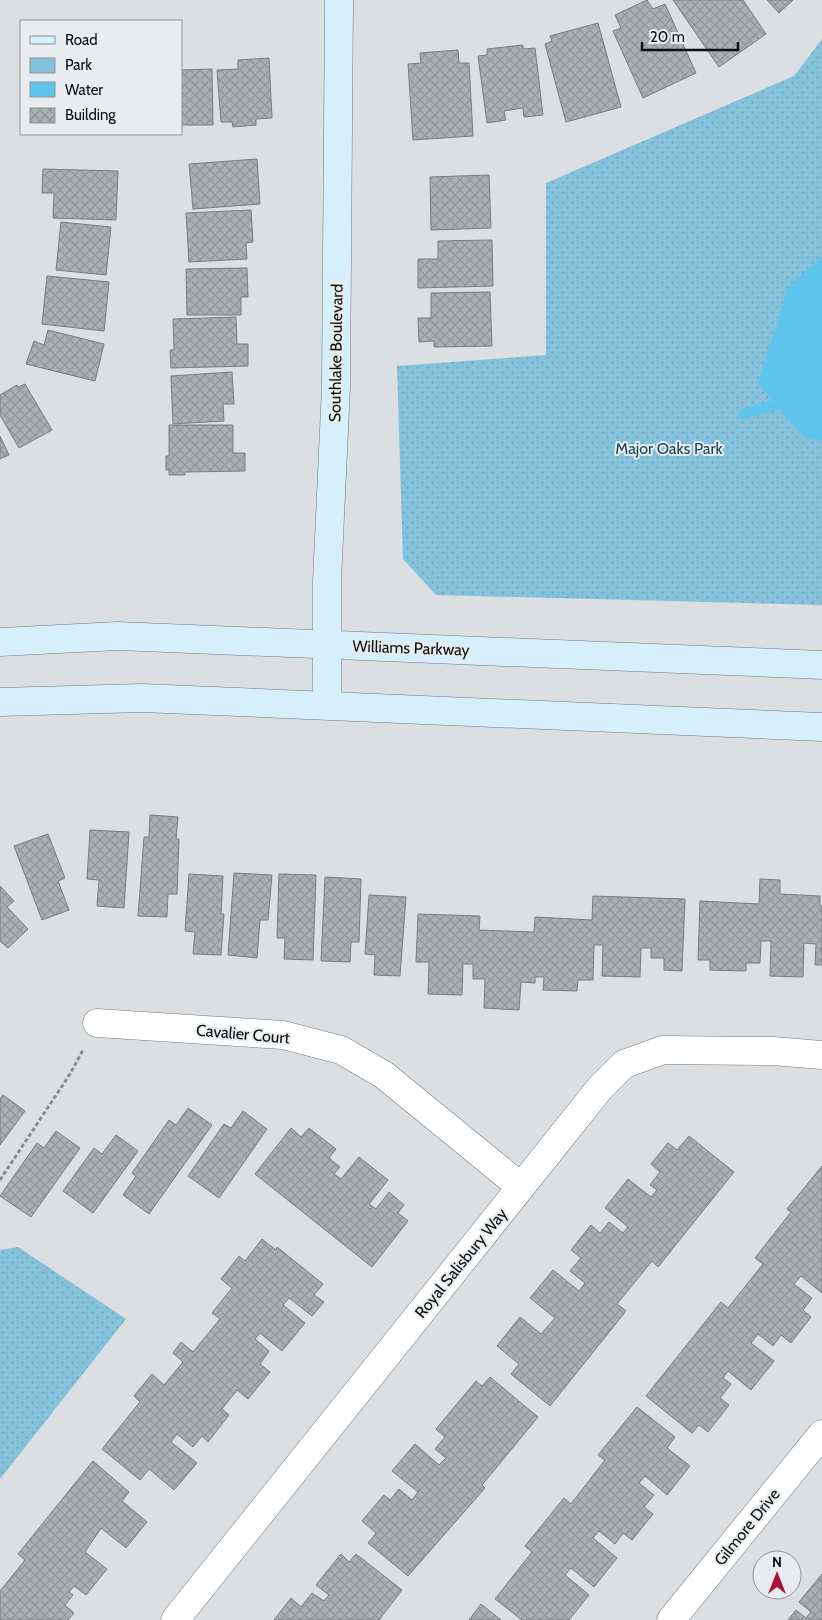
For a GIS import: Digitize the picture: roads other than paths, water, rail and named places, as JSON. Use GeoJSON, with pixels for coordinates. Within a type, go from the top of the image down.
{"type":"FeatureCollection","features":[{"type":"Feature","properties":{"kind":"main road","name":"Southlake Boulevard"},"geometry":{"type":"LineString","coordinates":[[327,706],[327,581],[336,387],[339,0]]}},
{"type":"Feature","properties":{"kind":"main road","name":"Williams Parkway"},"geometry":{"type":"LineString","coordinates":[[0,642],[118,636],[822,666]]}},
{"type":"Feature","properties":{"kind":"main road"},"geometry":{"type":"LineString","coordinates":[[0,702],[142,698],[822,726]]}},
{"type":"Feature","properties":{"kind":"street","name":"Cavalier Court"},"geometry":{"type":"LineString","coordinates":[[97,1023],[283,1035],[341,1050],[384,1075],[521,1187]]}},
{"type":"Feature","properties":{"kind":"street","name":"Royal Salisbury Way"},"geometry":{"type":"LineString","coordinates":[[175,1620],[600,1088],[624,1064],[663,1050],[822,1055]]}},
{"type":"Feature","properties":{"kind":"street","name":"Gilmore Drive"},"geometry":{"type":"LineString","coordinates":[[671,1620],[822,1434]]}},
{"type":"Feature","properties":{"kind":"water"},"geometry":{"type":"Polygon","coordinates":[[[822,257],[822,441],[804,437],[758,383],[788,287],[822,257]]]}},
{"type":"Feature","properties":{"kind":"waterway"},"geometry":{"type":"LineString","coordinates":[[744,414],[788,401]]}},
{"type":"Feature","properties":{"kind":"park label","name":"Major Oaks Park"},"geometry":{"type":"Point","coordinates":[669,448]}}]}
